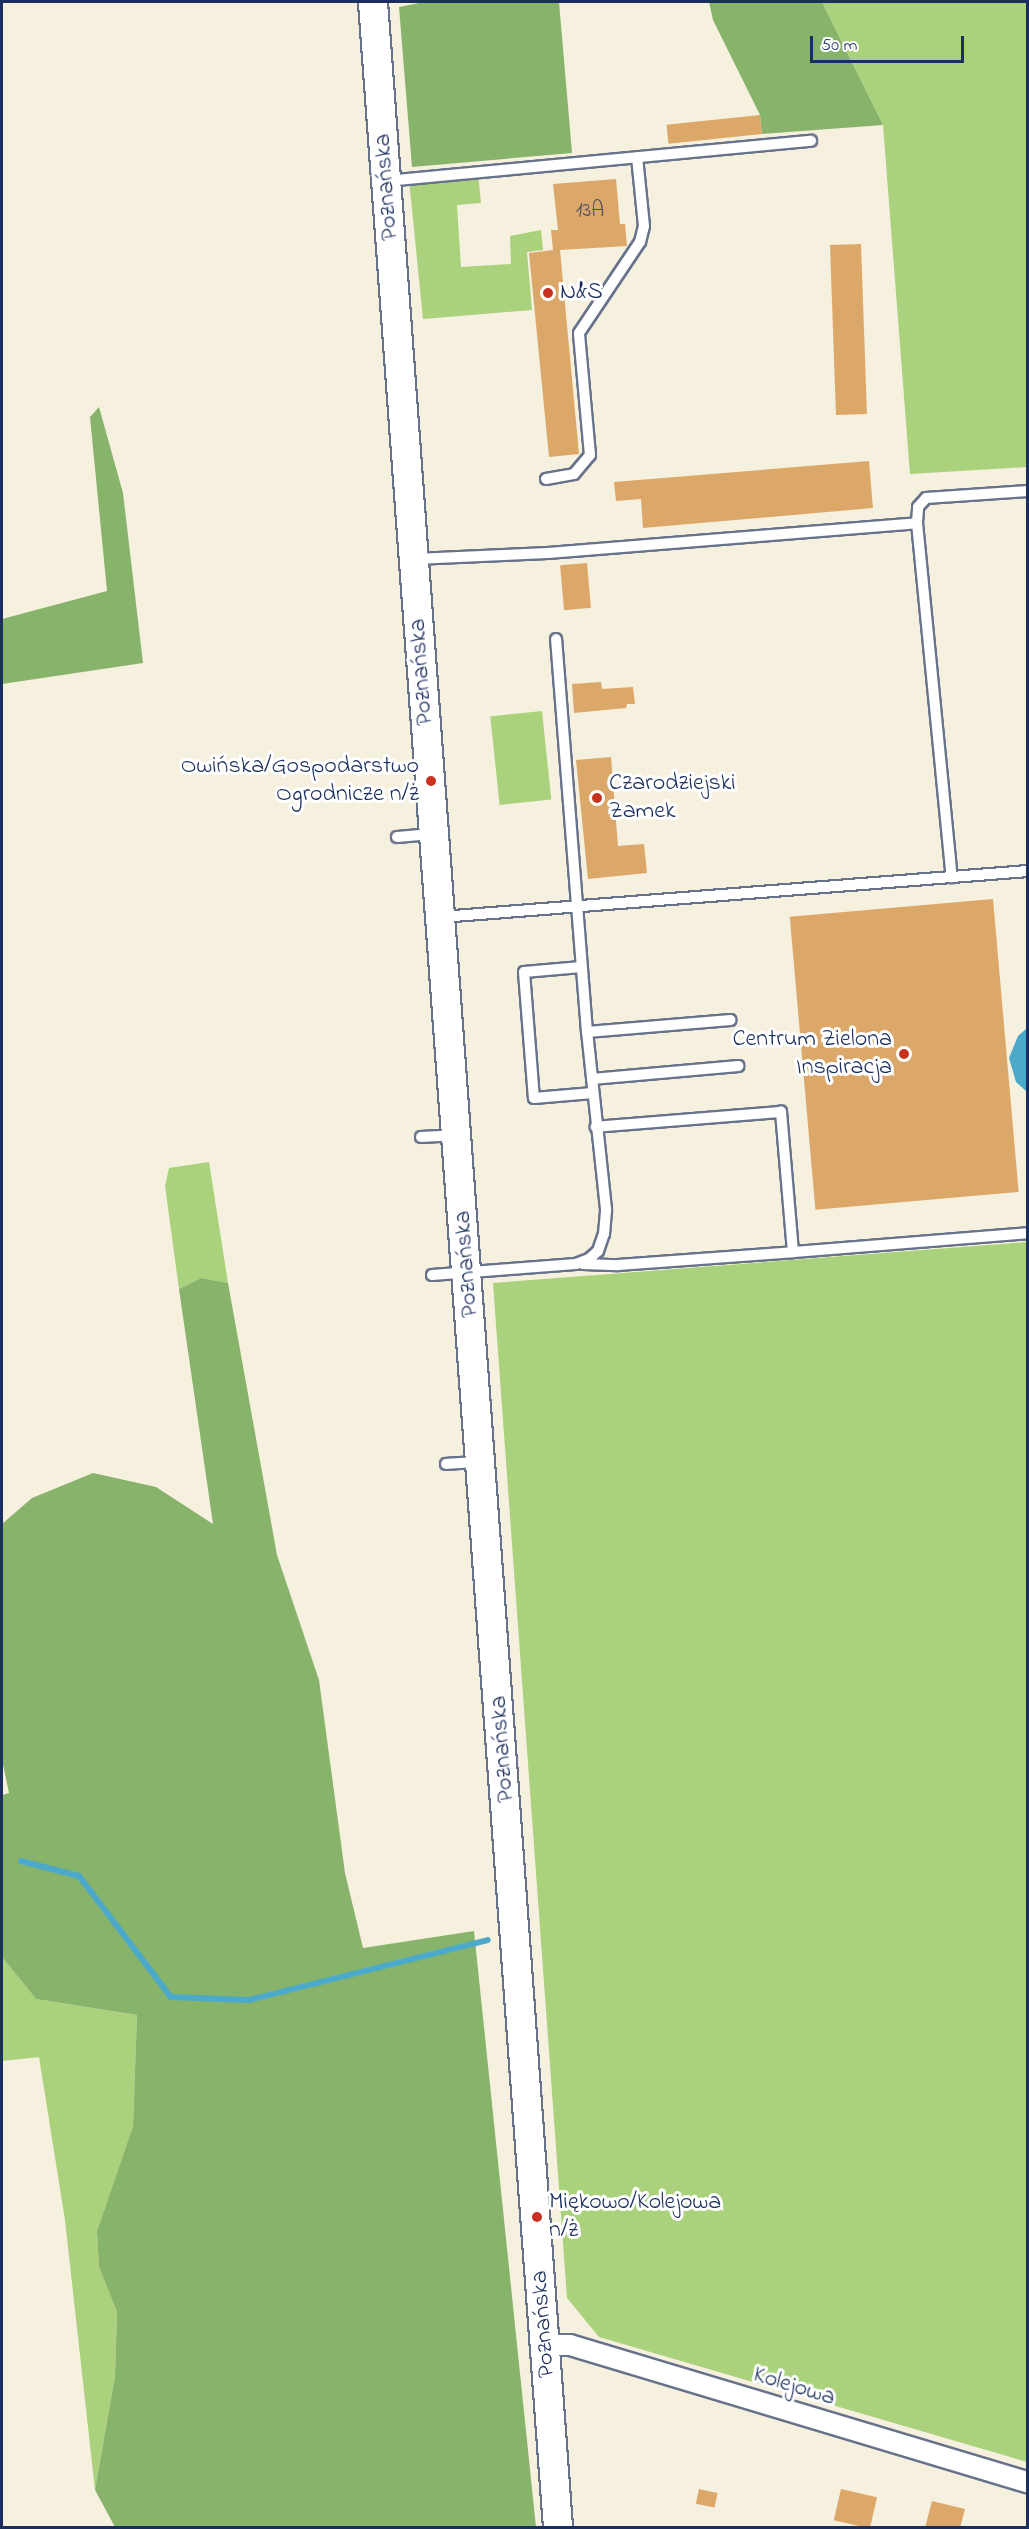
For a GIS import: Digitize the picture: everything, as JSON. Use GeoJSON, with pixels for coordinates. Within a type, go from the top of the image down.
{"type":"FeatureCollection","features":[{"type":"Feature","properties":{"kind":"main road","name":"Poznańska"},"geometry":{"type":"LineString","coordinates":[[373,2],[482,1462],[558,2528]]}},
{"type":"Feature","properties":{"kind":"street","name":"Kolejowa"},"geometry":{"type":"LineString","coordinates":[[545,2345],[570,2345],[1028,2482]]}},
{"type":"Feature","properties":{"kind":"lane"},"geometry":{"type":"LineString","coordinates":[[386,181],[812,141]]}},
{"type":"Feature","properties":{"kind":"lane"},"geometry":{"type":"LineString","coordinates":[[546,479],[574,474],[590,455],[579,333],[640,242],[644,226],[637,158]]}},
{"type":"Feature","properties":{"kind":"lane"},"geometry":{"type":"LineString","coordinates":[[952,878],[917,523],[918,507],[926,498],[1028,491]]}},
{"type":"Feature","properties":{"kind":"lane"},"geometry":{"type":"LineString","coordinates":[[414,559],[548,553],[917,523]]}},
{"type":"Feature","properties":{"kind":"lane"},"geometry":{"type":"LineString","coordinates":[[556,639],[587,1032],[606,1224],[598,1251],[590,1260],[576,1264]]}},
{"type":"Feature","properties":{"kind":"lane"},"geometry":{"type":"LineString","coordinates":[[397,837],[434,834]]}},
{"type":"Feature","properties":{"kind":"lane"},"geometry":{"type":"LineString","coordinates":[[441,917],[577,909],[1028,871]]}},
{"type":"Feature","properties":{"kind":"lane"},"geometry":{"type":"LineString","coordinates":[[582,967],[524,972],[534,1098],[593,1093]]}},
{"type":"Feature","properties":{"kind":"lane"},"geometry":{"type":"LineString","coordinates":[[587,1032],[731,1020]]}},
{"type":"Feature","properties":{"kind":"lane"},"geometry":{"type":"LineString","coordinates":[[592,1079],[738,1066]]}},
{"type":"Feature","properties":{"kind":"lane"},"geometry":{"type":"LineString","coordinates":[[596,1127],[781,1112],[793,1252]]}},
{"type":"Feature","properties":{"kind":"lane"},"geometry":{"type":"LineString","coordinates":[[421,1137],[457,1135]]}},
{"type":"Feature","properties":{"kind":"lane"},"geometry":{"type":"LineString","coordinates":[[432,1275],[576,1264],[618,1265],[1028,1233]]}},
{"type":"Feature","properties":{"kind":"lane"},"geometry":{"type":"LineString","coordinates":[[446,1464],[482,1462]]}},
{"type":"Feature","properties":{"kind":"green space"},"geometry":{"type":"Polygon","coordinates":[[[424,2],[559,2],[572,153],[412,167],[399,7],[424,2]]]}},
{"type":"Feature","properties":{"kind":"green space"},"geometry":{"type":"Polygon","coordinates":[[[709,2],[822,2],[883,125],[762,134],[760,115],[713,20],[709,2]]]}},
{"type":"Feature","properties":{"kind":"green space"},"geometry":{"type":"Polygon","coordinates":[[[822,2],[1027,2],[1027,467],[910,474],[883,125],[822,2]]]}},
{"type":"Feature","properties":{"kind":"green space"},"geometry":{"type":"Polygon","coordinates":[[[478,173],[481,203],[457,205],[461,267],[511,264],[510,236],[541,230],[543,250],[527,252],[532,310],[423,319],[409,179],[478,173]]]}},
{"type":"Feature","properties":{"kind":"green space"},"geometry":{"type":"Polygon","coordinates":[[[99,407],[123,493],[143,663],[2,684],[2,619],[107,591],[90,417],[99,407]]]}},
{"type":"Feature","properties":{"kind":"green space"},"geometry":{"type":"Polygon","coordinates":[[[542,711],[551,800],[500,805],[490,716],[542,711]]]}},
{"type":"Feature","properties":{"kind":"green space"},"geometry":{"type":"Polygon","coordinates":[[[209,1162],[228,1283],[201,1278],[179,1289],[165,1186],[169,1168],[209,1162]]]}},
{"type":"Feature","properties":{"kind":"green space"},"geometry":{"type":"Polygon","coordinates":[[[1028,1242],[1027,2462],[599,2337],[567,2298],[493,1283],[1028,1242]]]}},
{"type":"Feature","properties":{"kind":"green space"},"geometry":{"type":"Polygon","coordinates":[[[201,1278],[228,1283],[277,1555],[319,1680],[345,1873],[363,1948],[474,1931],[536,2527],[115,2527],[95,2490],[115,2376],[117,2312],[99,2267],[97,2231],[133,2126],[137,2015],[36,1999],[2,1957],[2,1795],[9,1793],[2,1760],[2,1524],[32,1498],[93,1473],[156,1487],[213,1524],[179,1289],[201,1278]]]}},
{"type":"Feature","properties":{"kind":"green space"},"geometry":{"type":"Polygon","coordinates":[[[2,1957],[36,1999],[137,2015],[133,2126],[97,2231],[99,2267],[117,2312],[115,2376],[95,2490],[65,2220],[39,2057],[2,2061],[2,1957]]]}},
{"type":"Feature","properties":{"kind":"water"},"geometry":{"type":"Polygon","coordinates":[[[1027,1028],[1027,1092],[1016,1082],[1009,1058],[1018,1036],[1027,1028]]]}},
{"type":"Feature","properties":{"kind":"building"},"geometry":{"type":"Polygon","coordinates":[[[760,115],[762,134],[669,144],[667,125],[760,115]]]}},
{"type":"Feature","properties":{"kind":"building"},"geometry":{"type":"Polygon","coordinates":[[[616,179],[620,224],[625,224],[627,246],[560,250],[579,454],[549,457],[529,253],[553,250],[551,230],[558,230],[553,184],[616,179]]]}},
{"type":"Feature","properties":{"kind":"building"},"geometry":{"type":"Polygon","coordinates":[[[861,244],[867,414],[836,415],[830,245],[861,244]]]}},
{"type":"Feature","properties":{"kind":"building"},"geometry":{"type":"Polygon","coordinates":[[[869,461],[873,508],[643,528],[641,499],[616,501],[614,482],[869,461]]]}},
{"type":"Feature","properties":{"kind":"building"},"geometry":{"type":"Polygon","coordinates":[[[587,563],[591,608],[564,610],[560,565],[587,563]]]}},
{"type":"Feature","properties":{"kind":"building"},"geometry":{"type":"Polygon","coordinates":[[[601,682],[602,689],[633,687],[635,704],[627,704],[626,708],[574,713],[572,684],[601,682]]]}},
{"type":"Feature","properties":{"kind":"building"},"geometry":{"type":"Polygon","coordinates":[[[611,757],[618,846],[644,844],[647,873],[588,879],[576,760],[611,757]]]}},
{"type":"Feature","properties":{"kind":"building","name":"Centrum Zielona Inspiracja"},"geometry":{"type":"Polygon","coordinates":[[[993,899],[1019,1192],[815,1210],[790,917],[993,899]]]}},
{"type":"Feature","properties":{"kind":"building"},"geometry":{"type":"Polygon","coordinates":[[[699,2489],[718,2493],[714,2508],[696,2504],[699,2489]]]}},
{"type":"Feature","properties":{"kind":"building"},"geometry":{"type":"Polygon","coordinates":[[[841,2489],[877,2497],[870,2528],[834,2520],[841,2489]]]}},
{"type":"Feature","properties":{"kind":"building"},"geometry":{"type":"Polygon","coordinates":[[[932,2501],[965,2509],[960,2528],[925,2528],[932,2501]]]}},
{"type":"Feature","properties":{"kind":"waterway"},"geometry":{"type":"LineString","coordinates":[[21,1861],[79,1876],[171,1997],[249,2000],[488,1940]]}},
{"type":"Feature","properties":{"kind":"place","name":"N&S"},"geometry":{"type":"Point","coordinates":[548,293]}},
{"type":"Feature","properties":{"kind":"place","name":"Owińska/Gospodarstwo Ogrodnicze n/ż"},"geometry":{"type":"Point","coordinates":[431,781]}},
{"type":"Feature","properties":{"kind":"place","name":"Czarodziejski Zamek"},"geometry":{"type":"Point","coordinates":[597,798]}},
{"type":"Feature","properties":{"kind":"place","name":"Centrum Zielona Inspiracja"},"geometry":{"type":"Point","coordinates":[904,1054]}},
{"type":"Feature","properties":{"kind":"place","name":"Miękowo/Kolejowa n/ż"},"geometry":{"type":"Point","coordinates":[537,2217]}}]}
